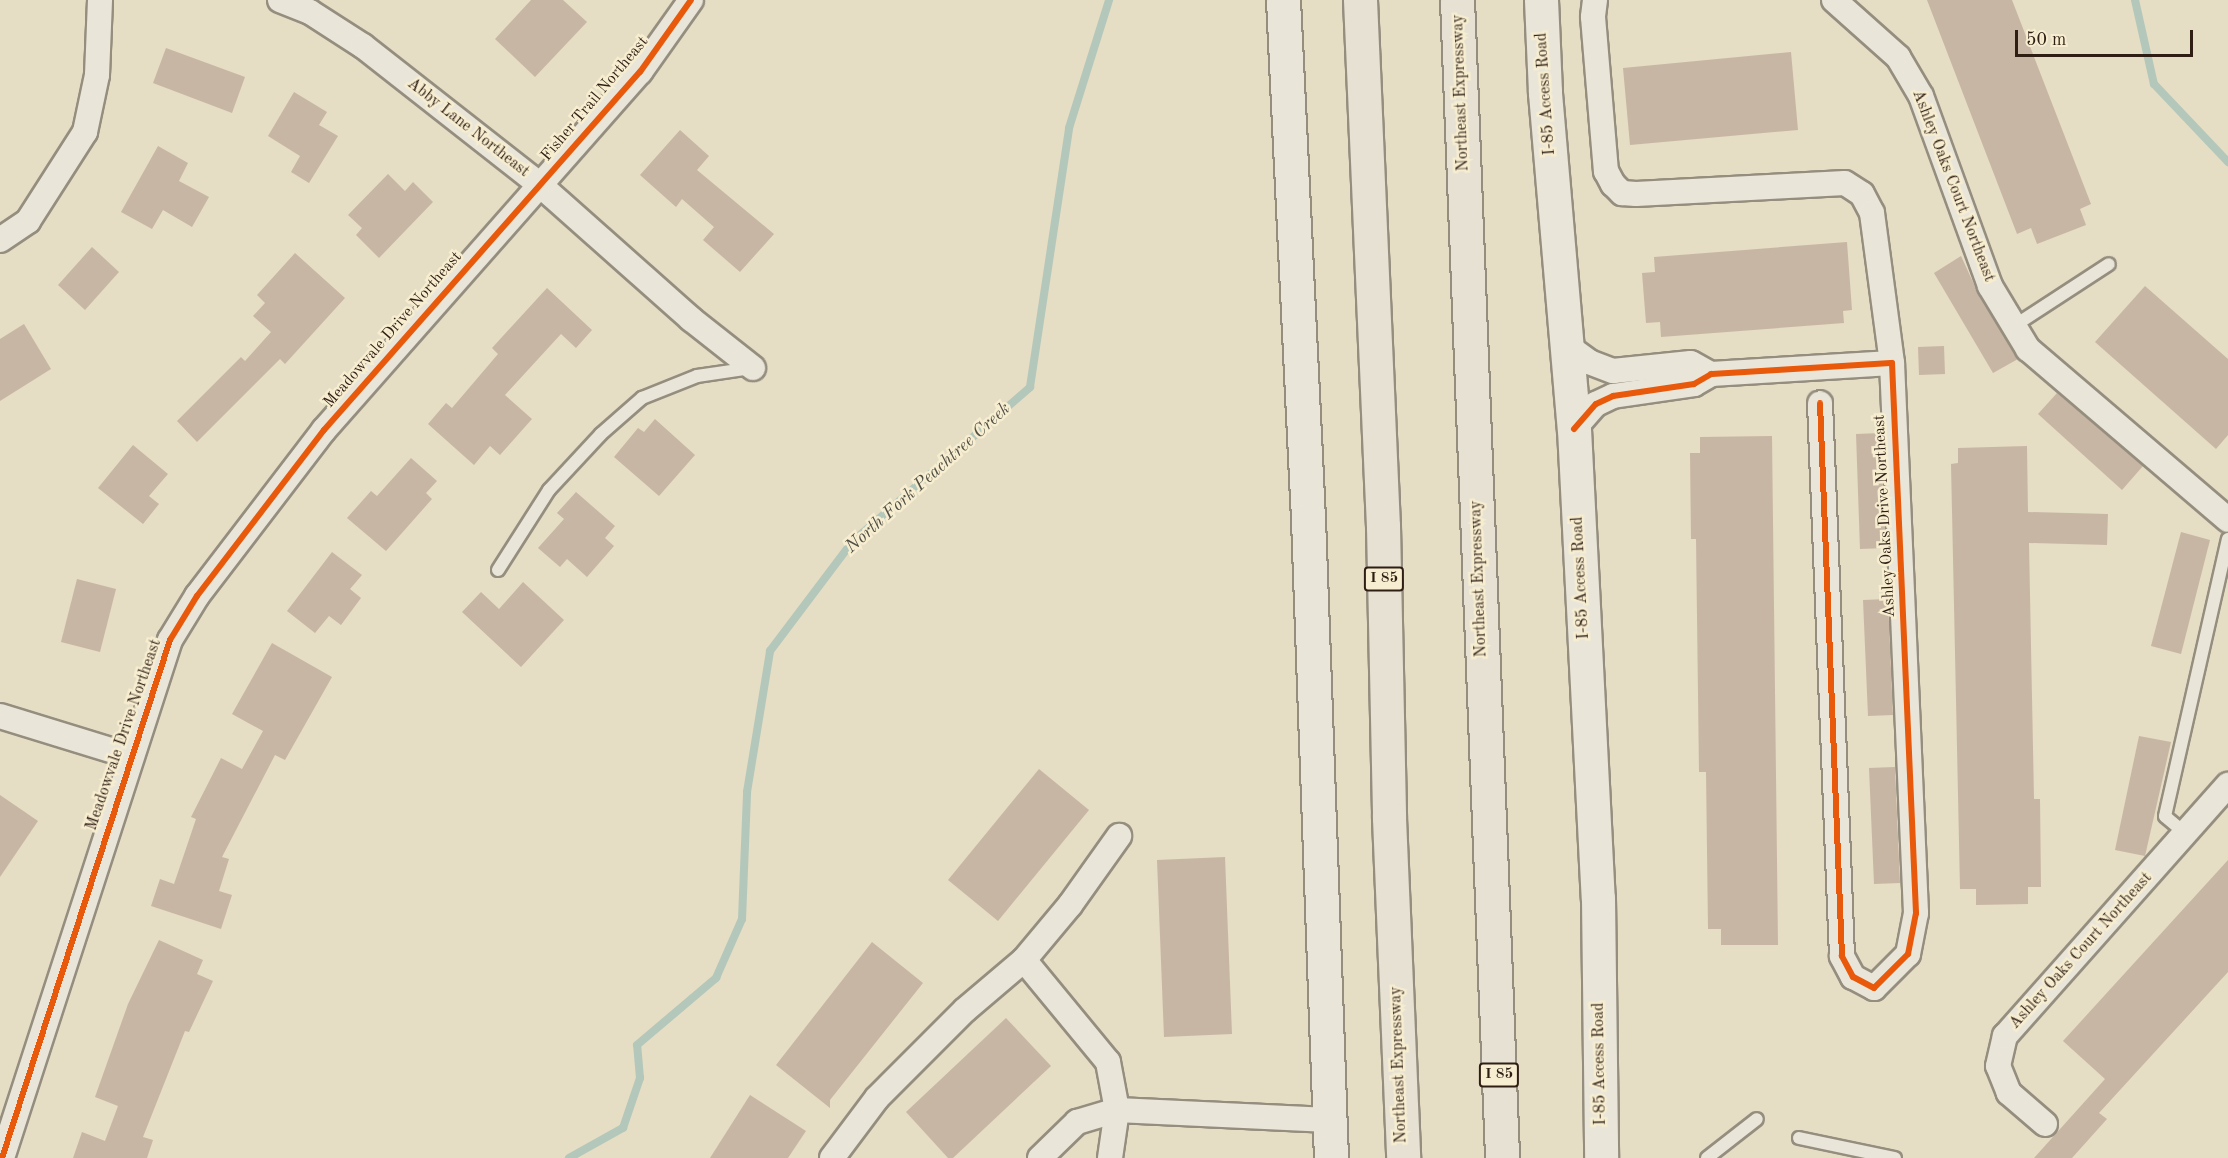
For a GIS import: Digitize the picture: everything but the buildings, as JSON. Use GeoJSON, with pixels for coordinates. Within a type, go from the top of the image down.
{"type":"FeatureCollection","features":[{"type":"Feature","properties":{"kind":"highway","name":"Northeast Expressway"},"geometry":{"type":"LineString","coordinates":[[1360,0],[1383,526],[1403,1158]]}},
{"type":"Feature","properties":{"kind":"highway","name":"Northeast Expressway"},"geometry":{"type":"LineString","coordinates":[[1457,0],[1502,1158]]}},
{"type":"Feature","properties":{"kind":"main road"},"geometry":{"type":"LineString","coordinates":[[1283,0],[1308,519],[1331,1158]]}},
{"type":"Feature","properties":{"kind":"main road","name":"I-85 Access Road"},"geometry":{"type":"LineString","coordinates":[[1541,0],[1545,93],[1574,429],[1598,898],[1601,1158]]}},
{"type":"Feature","properties":{"kind":"street"},"geometry":{"type":"LineString","coordinates":[[0,240],[28,221],[85,132],[97,75],[100,0]]}},
{"type":"Feature","properties":{"kind":"street","name":"Abby Lane Northeast"},"geometry":{"type":"LineString","coordinates":[[280,0],[310,12],[363,46],[540,185],[690,319],[753,368]]}},
{"type":"Feature","properties":{"kind":"street","name":"Fisher Trail Northeast"},"geometry":{"type":"LineString","coordinates":[[540,185],[640,72],[691,0]]}},
{"type":"Feature","properties":{"kind":"street","name":"Ashley Oaks Drive Northeast"},"geometry":{"type":"LineString","coordinates":[[1595,0],[1593,17],[1606,171],[1612,184],[1622,193],[1845,183],[1862,194],[1872,213],[1892,363],[1916,913],[1908,954],[1874,988],[1853,977],[1842,957],[1820,403]]}},
{"type":"Feature","properties":{"kind":"street","name":"Ashley Oaks Court Northeast"},"geometry":{"type":"LineString","coordinates":[[1850,5],[1898,57],[1921,96],[1990,286],[2028,349],[2228,520]]}},
{"type":"Feature","properties":{"kind":"street","name":"Meadowvale Drive Northeast"},"geometry":{"type":"LineString","coordinates":[[2,1158],[6,1120],[170,640],[197,596],[324,430],[540,185]]}},
{"type":"Feature","properties":{"kind":"street"},"geometry":{"type":"LineString","coordinates":[[1566,345],[1601,368],[1694,384],[1712,374],[1892,363]]}},
{"type":"Feature","properties":{"kind":"street"},"geometry":{"type":"LineString","coordinates":[[1574,429],[1596,404],[1626,393],[1652,378]]}},
{"type":"Feature","properties":{"kind":"street"},"geometry":{"type":"LineString","coordinates":[[0,716],[130,756]]}},
{"type":"Feature","properties":{"kind":"street","name":"Ashley Oaks Court Northeast"},"geometry":{"type":"LineString","coordinates":[[2045,1124],[2009,1093],[1998,1066],[2005,1036],[2228,785]]}},
{"type":"Feature","properties":{"kind":"street"},"geometry":{"type":"LineString","coordinates":[[832,1158],[877,1098],[965,1010],[1024,960],[1070,905],[1119,836]]}},
{"type":"Feature","properties":{"kind":"street"},"geometry":{"type":"LineString","coordinates":[[1024,960],[1108,1062],[1117,1110],[1110,1158]]}},
{"type":"Feature","properties":{"kind":"street"},"geometry":{"type":"LineString","coordinates":[[1040,1158],[1077,1122],[1117,1110],[1329,1120]]}},
{"type":"Feature","properties":{"kind":"lane"},"geometry":{"type":"LineString","coordinates":[[2014,326],[2109,264]]}},
{"type":"Feature","properties":{"kind":"lane"},"geometry":{"type":"LineString","coordinates":[[498,570],[549,490],[601,434],[642,398],[697,376],[753,368]]}},
{"type":"Feature","properties":{"kind":"lane"},"geometry":{"type":"LineString","coordinates":[[2186,833],[2165,816],[2228,539]]}},
{"type":"Feature","properties":{"kind":"lane"},"geometry":{"type":"LineString","coordinates":[[1710,1157],[1757,1119]]}},
{"type":"Feature","properties":{"kind":"lane"},"geometry":{"type":"LineString","coordinates":[[1799,1138],[1895,1158]]}},
{"type":"Feature","properties":{"kind":"waterway","name":"North Fork Peachtree Creek"},"geometry":{"type":"LineString","coordinates":[[569,1158],[623,1128],[640,1078],[637,1045],[716,978],[742,919],[747,792],[770,651],[852,542],[1030,387],[1069,128],[1109,0]]}},
{"type":"Feature","properties":{"kind":"waterway"},"geometry":{"type":"LineString","coordinates":[[2135,0],[2154,84],[2228,162]]}},
{"type":"Feature","properties":{"kind":"cycle path"},"geometry":{"type":"LineString","coordinates":[[2,1158],[170,640],[197,596],[324,430],[640,72],[691,0]]}},
{"type":"Feature","properties":{"kind":"cycle path"},"geometry":{"type":"LineString","coordinates":[[1574,429],[1596,404],[1613,396],[1694,384],[1711,374],[1892,363],[1916,913],[1908,954],[1874,988],[1853,977],[1842,956],[1820,403]]}}]}
